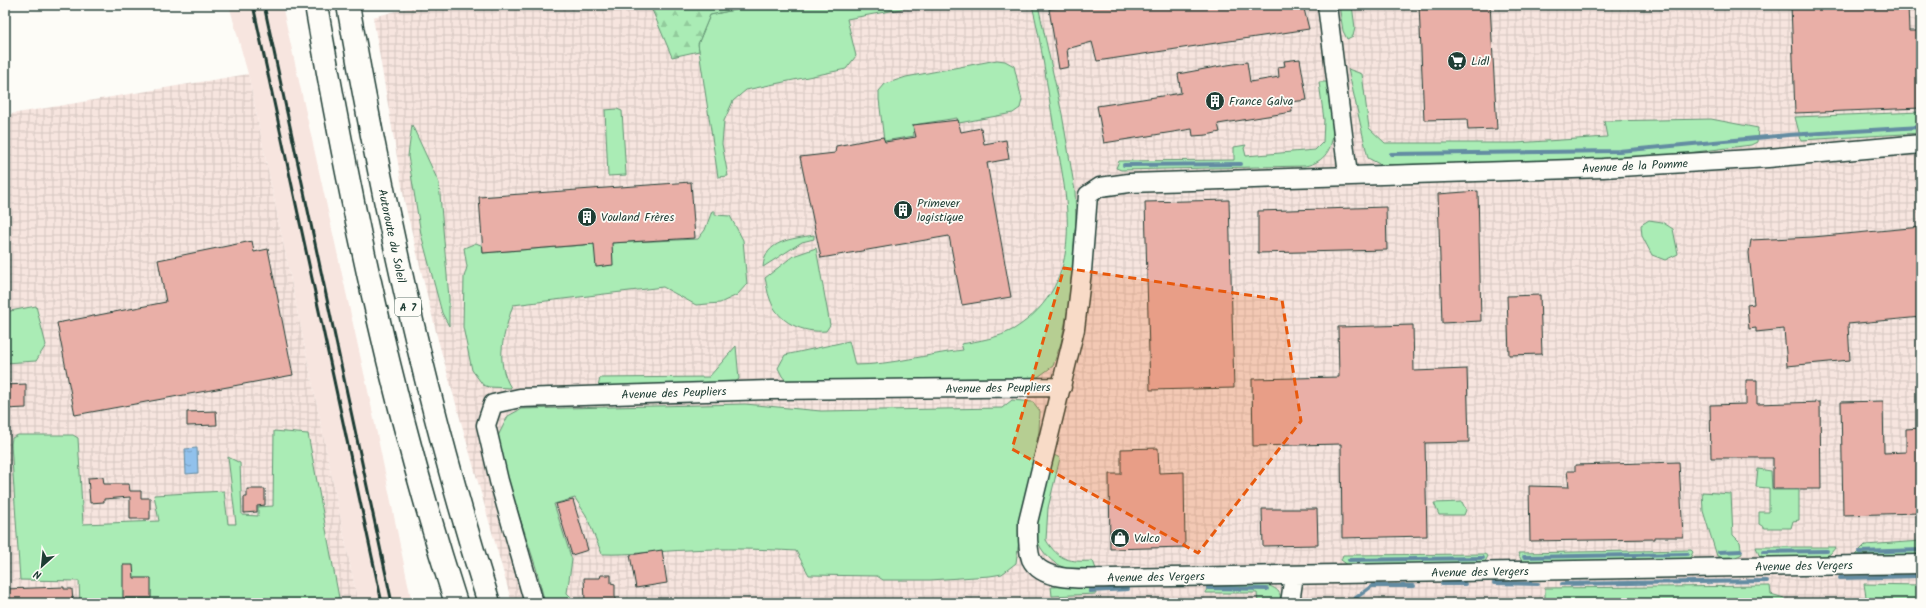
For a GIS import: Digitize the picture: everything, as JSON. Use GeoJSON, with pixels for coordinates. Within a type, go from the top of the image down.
{"type":"FeatureCollection","features":[{"type":"Feature","properties":{"kind":"highway","name":"A 7"},"geometry":{"type":"LineString","coordinates":[[316,5],[336,118],[366,267],[402,418],[456,603]]}},
{"type":"Feature","properties":{"kind":"highway","name":"Autoroute du Soleil"},"geometry":{"type":"LineString","coordinates":[[348,5],[363,93],[395,252],[432,407],[474,555],[490,603]]}},
{"type":"Feature","properties":{"kind":"street"},"geometry":{"type":"LineString","coordinates":[[1327,5],[1348,175]]}},
{"type":"Feature","properties":{"kind":"street","name":"Avenue de la Pomme"},"geometry":{"type":"LineString","coordinates":[[1062,387],[1076,321],[1082,271],[1088,195],[1100,187],[1129,183],[1602,168],[1768,158],[1921,144]]}},
{"type":"Feature","properties":{"kind":"street","name":"Avenue des Vergers"},"geometry":{"type":"LineString","coordinates":[[1062,387],[1028,522],[1029,549],[1032,560],[1040,568],[1059,578],[1921,564]]}},
{"type":"Feature","properties":{"kind":"street","name":"Avenue des Peupliers"},"geometry":{"type":"LineString","coordinates":[[534,603],[498,481],[486,426],[493,404],[520,398],[771,390],[1062,387]]}},
{"type":"Feature","properties":{"kind":"street"},"geometry":{"type":"LineString","coordinates":[[1290,603],[1294,575]]}},
{"type":"Feature","properties":{"kind":"highlighted area"},"geometry":{"type":"Polygon","coordinates":[[[1064,268],[1282,300],[1301,421],[1198,553],[1012,449],[1064,268]]]}},
{"type":"Feature","properties":{"kind":"shaded area"},"geometry":{"type":"Polygon","coordinates":[[[229,5],[282,5],[370,400],[412,603],[358,603],[248,74],[229,5]]]}},
{"type":"Feature","properties":{"kind":"shaded area"},"geometry":{"type":"Polygon","coordinates":[[[420,5],[1921,5],[1921,603],[512,603],[438,340],[405,204],[373,17],[420,5]]]}},
{"type":"Feature","properties":{"kind":"shaded area"},"geometry":{"type":"Polygon","coordinates":[[[248,74],[358,603],[5,603],[5,115],[248,74]]]}},
{"type":"Feature","properties":{"kind":"green space"},"geometry":{"type":"Polygon","coordinates":[[[650,5],[758,5],[710,15],[698,44],[699,51],[672,57],[650,5]]]}},
{"type":"Feature","properties":{"kind":"green space"},"geometry":{"type":"Polygon","coordinates":[[[758,5],[923,5],[847,19],[856,56],[846,69],[746,90],[733,101],[724,121],[722,144],[728,176],[718,177],[698,44],[710,15],[758,5]]]}},
{"type":"Feature","properties":{"kind":"green space"},"geometry":{"type":"Polygon","coordinates":[[[1032,5],[1038,5],[1062,114],[1075,191],[1076,220],[1069,304],[1061,343],[1053,366],[1038,377],[787,382],[778,368],[785,355],[849,341],[855,365],[869,365],[963,350],[961,344],[995,337],[1014,329],[1038,310],[1054,288],[1063,264],[1067,238],[1067,211],[1064,183],[1039,35],[1032,5]]]}},
{"type":"Feature","properties":{"kind":"green space"},"geometry":{"type":"Polygon","coordinates":[[[1339,5],[1352,5],[1355,28],[1353,36],[1347,39],[1343,31],[1339,5]]]}},
{"type":"Feature","properties":{"kind":"green space"},"geometry":{"type":"Polygon","coordinates":[[[997,60],[1005,61],[1014,66],[1022,100],[1020,108],[1013,113],[959,123],[957,118],[913,125],[914,136],[884,141],[879,91],[885,84],[906,77],[997,60]]]}},
{"type":"Feature","properties":{"kind":"green space"},"geometry":{"type":"Polygon","coordinates":[[[1348,69],[1362,74],[1369,128],[1385,143],[1516,143],[1607,137],[1604,121],[1711,119],[1758,128],[1757,142],[1751,145],[1632,160],[1381,165],[1368,158],[1348,69]]]}},
{"type":"Feature","properties":{"kind":"green space"},"geometry":{"type":"Polygon","coordinates":[[[1319,82],[1328,82],[1333,119],[1333,132],[1331,144],[1326,154],[1318,161],[1305,166],[1121,170],[1116,168],[1119,161],[1234,160],[1234,147],[1246,145],[1244,148],[1246,156],[1315,150],[1323,142],[1324,120],[1319,82]]]}},
{"type":"Feature","properties":{"kind":"green space"},"geometry":{"type":"Polygon","coordinates":[[[617,109],[622,111],[626,175],[608,176],[605,110],[617,109]]]}},
{"type":"Feature","properties":{"kind":"green space"},"geometry":{"type":"Polygon","coordinates":[[[1921,112],[1921,133],[1801,140],[1795,117],[1921,112]]]}},
{"type":"Feature","properties":{"kind":"green space"},"geometry":{"type":"Polygon","coordinates":[[[412,125],[439,183],[449,298],[449,326],[442,313],[421,234],[408,156],[412,125]]]}},
{"type":"Feature","properties":{"kind":"green space"},"geometry":{"type":"Polygon","coordinates":[[[712,211],[715,211],[715,215],[730,216],[743,240],[747,284],[737,295],[720,303],[696,305],[663,287],[513,305],[506,326],[502,347],[503,367],[511,388],[489,387],[483,385],[472,370],[463,327],[464,277],[467,267],[464,248],[476,243],[483,246],[483,253],[609,243],[698,239],[705,230],[712,211]]]}},
{"type":"Feature","properties":{"kind":"green space"},"geometry":{"type":"Polygon","coordinates":[[[1649,220],[1662,222],[1673,229],[1678,254],[1665,260],[1652,255],[1642,236],[1641,225],[1649,220]]]}},
{"type":"Feature","properties":{"kind":"green space"},"geometry":{"type":"Polygon","coordinates":[[[814,235],[814,239],[802,242],[763,267],[765,258],[774,246],[781,242],[814,235]]]}},
{"type":"Feature","properties":{"kind":"green space"},"geometry":{"type":"Polygon","coordinates":[[[816,248],[830,325],[826,331],[800,328],[785,320],[774,307],[769,296],[765,278],[793,256],[816,248]]]}},
{"type":"Feature","properties":{"kind":"green space"},"geometry":{"type":"Polygon","coordinates":[[[36,306],[46,345],[36,361],[5,363],[5,312],[36,306]]]}},
{"type":"Feature","properties":{"kind":"green space"},"geometry":{"type":"Polygon","coordinates":[[[736,346],[739,379],[734,383],[598,387],[600,378],[709,377],[736,346]]]}},
{"type":"Feature","properties":{"kind":"green space"},"geometry":{"type":"Polygon","coordinates":[[[1012,400],[1033,402],[1040,411],[1039,431],[1024,503],[1016,563],[1002,574],[930,580],[883,580],[877,576],[809,575],[796,551],[782,550],[715,549],[602,554],[586,515],[575,498],[554,504],[572,560],[567,593],[577,603],[545,603],[536,568],[505,471],[498,436],[508,416],[521,409],[745,404],[821,411],[1002,408],[1012,400]]]}},
{"type":"Feature","properties":{"kind":"green space"},"geometry":{"type":"Polygon","coordinates":[[[274,431],[308,434],[340,603],[80,603],[79,581],[20,580],[11,444],[12,438],[18,435],[73,435],[78,438],[83,524],[159,521],[154,495],[224,491],[228,524],[236,524],[228,457],[240,463],[242,515],[258,516],[258,507],[273,506],[274,431]]]}},
{"type":"Feature","properties":{"kind":"green space"},"geometry":{"type":"Polygon","coordinates":[[[1054,455],[1060,458],[1048,508],[1046,540],[1056,552],[1066,559],[1093,561],[1096,569],[1074,570],[1060,566],[1046,554],[1037,539],[1035,527],[1037,507],[1050,457],[1054,455]]]}},
{"type":"Feature","properties":{"kind":"green space"},"geometry":{"type":"Polygon","coordinates":[[[1758,469],[1771,471],[1772,490],[1799,490],[1799,520],[1793,521],[1791,528],[1765,528],[1759,524],[1759,512],[1769,512],[1769,488],[1756,487],[1758,469]]]}},
{"type":"Feature","properties":{"kind":"green space"},"geometry":{"type":"Polygon","coordinates":[[[1702,492],[1731,494],[1733,535],[1740,542],[1742,554],[1730,558],[1717,556],[1703,511],[1702,492]]]}},
{"type":"Feature","properties":{"kind":"green space"},"geometry":{"type":"Polygon","coordinates":[[[1462,502],[1466,510],[1464,515],[1439,515],[1434,503],[1462,502]]]}},
{"type":"Feature","properties":{"kind":"green space"},"geometry":{"type":"Polygon","coordinates":[[[1921,541],[1921,555],[1855,555],[1865,545],[1921,541]]]}},
{"type":"Feature","properties":{"kind":"green space"},"geometry":{"type":"Polygon","coordinates":[[[1756,547],[1836,547],[1830,554],[1824,557],[1766,558],[1759,555],[1756,547]]]}},
{"type":"Feature","properties":{"kind":"green space"},"geometry":{"type":"Polygon","coordinates":[[[1691,550],[1693,552],[1690,558],[1684,560],[1522,562],[1518,553],[1691,550]]]}},
{"type":"Feature","properties":{"kind":"green space"},"geometry":{"type":"Polygon","coordinates":[[[1484,554],[1488,556],[1485,562],[1479,564],[1349,566],[1341,560],[1343,555],[1484,554]]]}},
{"type":"Feature","properties":{"kind":"green space"},"geometry":{"type":"Polygon","coordinates":[[[1207,582],[1239,582],[1265,585],[1275,588],[1280,594],[1279,603],[1258,603],[1257,593],[1206,593],[1207,582]]]}},
{"type":"Feature","properties":{"kind":"green space"},"geometry":{"type":"Polygon","coordinates":[[[1864,584],[1921,585],[1921,603],[1867,603],[1864,584]]]}},
{"type":"Feature","properties":{"kind":"green space"},"geometry":{"type":"Polygon","coordinates":[[[1770,586],[1771,594],[1784,598],[1785,603],[1545,603],[1545,588],[1770,586]]]}},
{"type":"Feature","properties":{"kind":"green space"},"geometry":{"type":"Polygon","coordinates":[[[1051,587],[1094,587],[1096,594],[1052,596],[1051,587]]]}},
{"type":"Feature","properties":{"kind":"water"},"geometry":{"type":"Polygon","coordinates":[[[197,448],[198,473],[186,474],[185,449],[197,448]]]}},
{"type":"Feature","properties":{"kind":"building"},"geometry":{"type":"Polygon","coordinates":[[[1076,5],[1303,5],[1309,29],[1097,61],[1092,42],[1067,49],[1069,67],[1059,69],[1049,9],[1076,5]]]}},
{"type":"Feature","properties":{"kind":"building","name":"Lidl"},"geometry":{"type":"Polygon","coordinates":[[[1419,5],[1490,5],[1497,129],[1468,130],[1467,119],[1424,120],[1419,5]]]}},
{"type":"Feature","properties":{"kind":"building"},"geometry":{"type":"Polygon","coordinates":[[[1791,5],[1908,5],[1909,31],[1921,31],[1921,108],[1795,113],[1791,5]]]}},
{"type":"Feature","properties":{"kind":"building","name":"France Galva"},"geometry":{"type":"Polygon","coordinates":[[[1300,59],[1307,100],[1291,102],[1292,112],[1218,124],[1220,132],[1207,135],[1193,136],[1192,129],[1104,143],[1097,106],[1181,93],[1178,74],[1247,62],[1250,82],[1279,77],[1278,67],[1285,66],[1284,61],[1300,59]]]}},
{"type":"Feature","properties":{"kind":"building","name":"Primever logistique"},"geometry":{"type":"Polygon","coordinates":[[[958,120],[961,132],[981,128],[984,144],[1006,140],[1009,159],[987,163],[1011,297],[962,305],[949,236],[821,258],[800,157],[835,153],[836,146],[883,137],[885,142],[916,137],[913,125],[958,120]]]}},
{"type":"Feature","properties":{"kind":"building","name":"Vouland Frères"},"geometry":{"type":"Polygon","coordinates":[[[691,182],[695,238],[612,243],[613,265],[596,267],[594,244],[483,253],[479,197],[691,182]]]}},
{"type":"Feature","properties":{"kind":"building"},"geometry":{"type":"Polygon","coordinates":[[[1478,191],[1481,321],[1442,323],[1438,194],[1478,191]]]}},
{"type":"Feature","properties":{"kind":"building"},"geometry":{"type":"Polygon","coordinates":[[[1229,200],[1234,388],[1150,390],[1145,202],[1229,200]]]}},
{"type":"Feature","properties":{"kind":"building"},"geometry":{"type":"Polygon","coordinates":[[[1386,207],[1387,250],[1258,253],[1258,211],[1386,207]]]}},
{"type":"Feature","properties":{"kind":"building"},"geometry":{"type":"Polygon","coordinates":[[[1921,227],[1921,317],[1848,324],[1850,360],[1787,366],[1784,329],[1756,332],[1756,328],[1749,329],[1747,305],[1754,304],[1749,253],[1751,240],[1813,237],[1921,227]]]}},
{"type":"Feature","properties":{"kind":"building"},"geometry":{"type":"Polygon","coordinates":[[[252,241],[254,252],[268,249],[293,375],[75,415],[57,323],[166,302],[158,260],[252,241]]]}},
{"type":"Feature","properties":{"kind":"building"},"geometry":{"type":"Polygon","coordinates":[[[1540,295],[1542,354],[1509,355],[1507,296],[1540,295]]]}},
{"type":"Feature","properties":{"kind":"building"},"geometry":{"type":"Polygon","coordinates":[[[1413,325],[1414,371],[1467,369],[1469,442],[1425,443],[1427,536],[1342,538],[1341,444],[1253,446],[1252,379],[1339,377],[1338,327],[1413,325]]]}},
{"type":"Feature","properties":{"kind":"building"},"geometry":{"type":"Polygon","coordinates":[[[1746,380],[1757,380],[1757,404],[1820,402],[1821,489],[1773,489],[1773,458],[1711,458],[1710,405],[1746,404],[1746,380]]]}},
{"type":"Feature","properties":{"kind":"building"},"geometry":{"type":"Polygon","coordinates":[[[26,384],[26,408],[5,409],[5,385],[26,384]]]}},
{"type":"Feature","properties":{"kind":"building"},"geometry":{"type":"Polygon","coordinates":[[[1883,401],[1884,453],[1906,452],[1906,429],[1921,428],[1921,513],[1843,515],[1841,402],[1883,401]]]}},
{"type":"Feature","properties":{"kind":"building"},"geometry":{"type":"Polygon","coordinates":[[[216,411],[217,425],[187,426],[187,412],[216,411]]]}},
{"type":"Feature","properties":{"kind":"building"},"geometry":{"type":"Polygon","coordinates":[[[1158,448],[1159,473],[1184,472],[1185,547],[1110,549],[1109,474],[1121,474],[1121,449],[1158,448]]]}},
{"type":"Feature","properties":{"kind":"building"},"geometry":{"type":"Polygon","coordinates":[[[1679,462],[1683,537],[1654,537],[1654,539],[1530,541],[1529,486],[1569,487],[1567,471],[1575,471],[1575,465],[1679,462]]]}},
{"type":"Feature","properties":{"kind":"building"},"geometry":{"type":"Polygon","coordinates":[[[103,477],[104,484],[129,484],[130,491],[141,491],[141,498],[150,498],[150,519],[130,519],[130,497],[104,499],[104,502],[90,503],[88,478],[103,477]]]}},
{"type":"Feature","properties":{"kind":"building"},"geometry":{"type":"Polygon","coordinates":[[[247,489],[265,489],[265,505],[257,506],[257,512],[244,513],[244,497],[247,497],[247,489]]]}},
{"type":"Feature","properties":{"kind":"building"},"geometry":{"type":"Polygon","coordinates":[[[573,500],[588,550],[572,555],[556,504],[573,500]]]}},
{"type":"Feature","properties":{"kind":"building"},"geometry":{"type":"Polygon","coordinates":[[[1262,509],[1317,509],[1318,545],[1263,546],[1262,509]]]}},
{"type":"Feature","properties":{"kind":"building"},"geometry":{"type":"Polygon","coordinates":[[[662,550],[667,583],[636,588],[630,555],[662,550]]]}},
{"type":"Feature","properties":{"kind":"building"},"geometry":{"type":"Polygon","coordinates":[[[123,565],[133,565],[134,578],[151,578],[151,598],[123,598],[123,565]]]}},
{"type":"Feature","properties":{"kind":"building"},"geometry":{"type":"Polygon","coordinates":[[[601,575],[611,575],[611,583],[615,584],[615,601],[585,601],[584,578],[600,578],[601,575]]]}},
{"type":"Feature","properties":{"kind":"building"},"geometry":{"type":"Polygon","coordinates":[[[64,587],[64,589],[72,589],[73,603],[5,603],[5,589],[64,587]]]}},
{"type":"Feature","properties":{"kind":"waterway"},"geometry":{"type":"LineString","coordinates":[[1391,154],[1619,151],[1788,135],[1921,127]]}},
{"type":"Feature","properties":{"kind":"waterway"},"geometry":{"type":"LineString","coordinates":[[1124,165],[1241,164]]}},
{"type":"Feature","properties":{"kind":"waterway"},"geometry":{"type":"LineString","coordinates":[[1859,552],[1921,550]]}},
{"type":"Feature","properties":{"kind":"waterway"},"geometry":{"type":"LineString","coordinates":[[1719,552],[1741,551]]}},
{"type":"Feature","properties":{"kind":"waterway"},"geometry":{"type":"LineString","coordinates":[[1763,552],[1827,551]]}},
{"type":"Feature","properties":{"kind":"waterway"},"geometry":{"type":"LineString","coordinates":[[1524,557],[1687,554]]}},
{"type":"Feature","properties":{"kind":"waterway"},"geometry":{"type":"LineString","coordinates":[[1349,560],[1483,558]]}},
{"type":"Feature","properties":{"kind":"waterway"},"geometry":{"type":"LineString","coordinates":[[1840,578],[1921,576]]}},
{"type":"Feature","properties":{"kind":"waterway"},"geometry":{"type":"LineString","coordinates":[[1562,584],[1767,581]]}},
{"type":"Feature","properties":{"kind":"waterway"},"geometry":{"type":"LineString","coordinates":[[1494,583],[1538,584]]}},
{"type":"Feature","properties":{"kind":"waterway"},"geometry":{"type":"LineString","coordinates":[[1442,584],[1465,584]]}},
{"type":"Feature","properties":{"kind":"waterway"},"geometry":{"type":"LineString","coordinates":[[1354,603],[1353,600],[1372,586],[1414,586]]}},
{"type":"Feature","properties":{"kind":"waterway"},"geometry":{"type":"LineString","coordinates":[[1208,588],[1267,589]]}},
{"type":"Feature","properties":{"kind":"waterway"},"geometry":{"type":"LineString","coordinates":[[1090,591],[1128,589]]}},
{"type":"Feature","properties":{"kind":"railway"},"geometry":{"type":"LineString","coordinates":[[253,5],[382,603]]}},
{"type":"Feature","properties":{"kind":"railway"},"geometry":{"type":"LineString","coordinates":[[264,5],[392,603]]}},
{"type":"Feature","properties":{"kind":"place","name":"Lidl"},"geometry":{"type":"Point","coordinates":[1457,61]}},
{"type":"Feature","properties":{"kind":"place","name":"France Galva"},"geometry":{"type":"Point","coordinates":[1215,101]}},
{"type":"Feature","properties":{"kind":"place","name":"Primever logistique"},"geometry":{"type":"Point","coordinates":[903,210]}},
{"type":"Feature","properties":{"kind":"place","name":"Vouland Frères"},"geometry":{"type":"Point","coordinates":[587,217]}},
{"type":"Feature","properties":{"kind":"place","name":"Vulco"},"geometry":{"type":"Point","coordinates":[1120,538]}}]}
